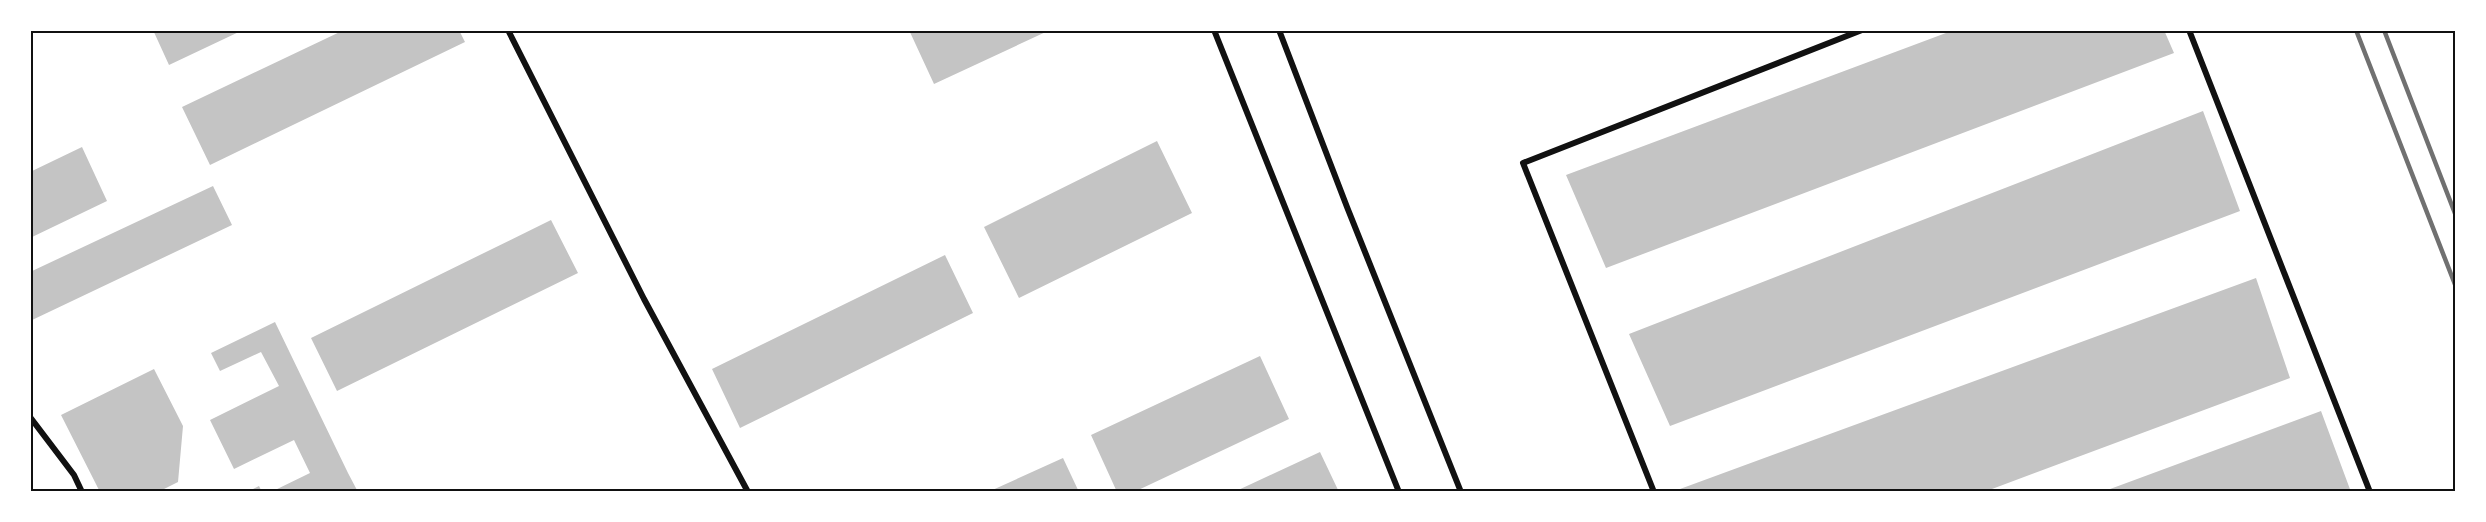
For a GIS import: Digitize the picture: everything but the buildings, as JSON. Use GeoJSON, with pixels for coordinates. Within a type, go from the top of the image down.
{"type":"FeatureCollection","features":[{"type":"Feature","properties":{"kind":"street"},"geometry":{"type":"LineString","coordinates":[[508,30],[644,299],[748,492]]}},
{"type":"Feature","properties":{"kind":"street"},"geometry":{"type":"LineString","coordinates":[[1214,30],[1399,492]]}},
{"type":"Feature","properties":{"kind":"street"},"geometry":{"type":"LineString","coordinates":[[1279,30],[1461,492]]}},
{"type":"Feature","properties":{"kind":"street"},"geometry":{"type":"LineString","coordinates":[[1654,492],[1523,163],[1862,30]]}},
{"type":"Feature","properties":{"kind":"street"},"geometry":{"type":"LineString","coordinates":[[2189,30],[2370,492]]}},
{"type":"Feature","properties":{"kind":"street"},"geometry":{"type":"LineString","coordinates":[[30,417],[74,475],[82,492]]}},
{"type":"Feature","properties":{"kind":"railway"},"geometry":{"type":"LineString","coordinates":[[2356,30],[2456,287]]}},
{"type":"Feature","properties":{"kind":"railway"},"geometry":{"type":"LineString","coordinates":[[2384,30],[2456,216]]}}]}
